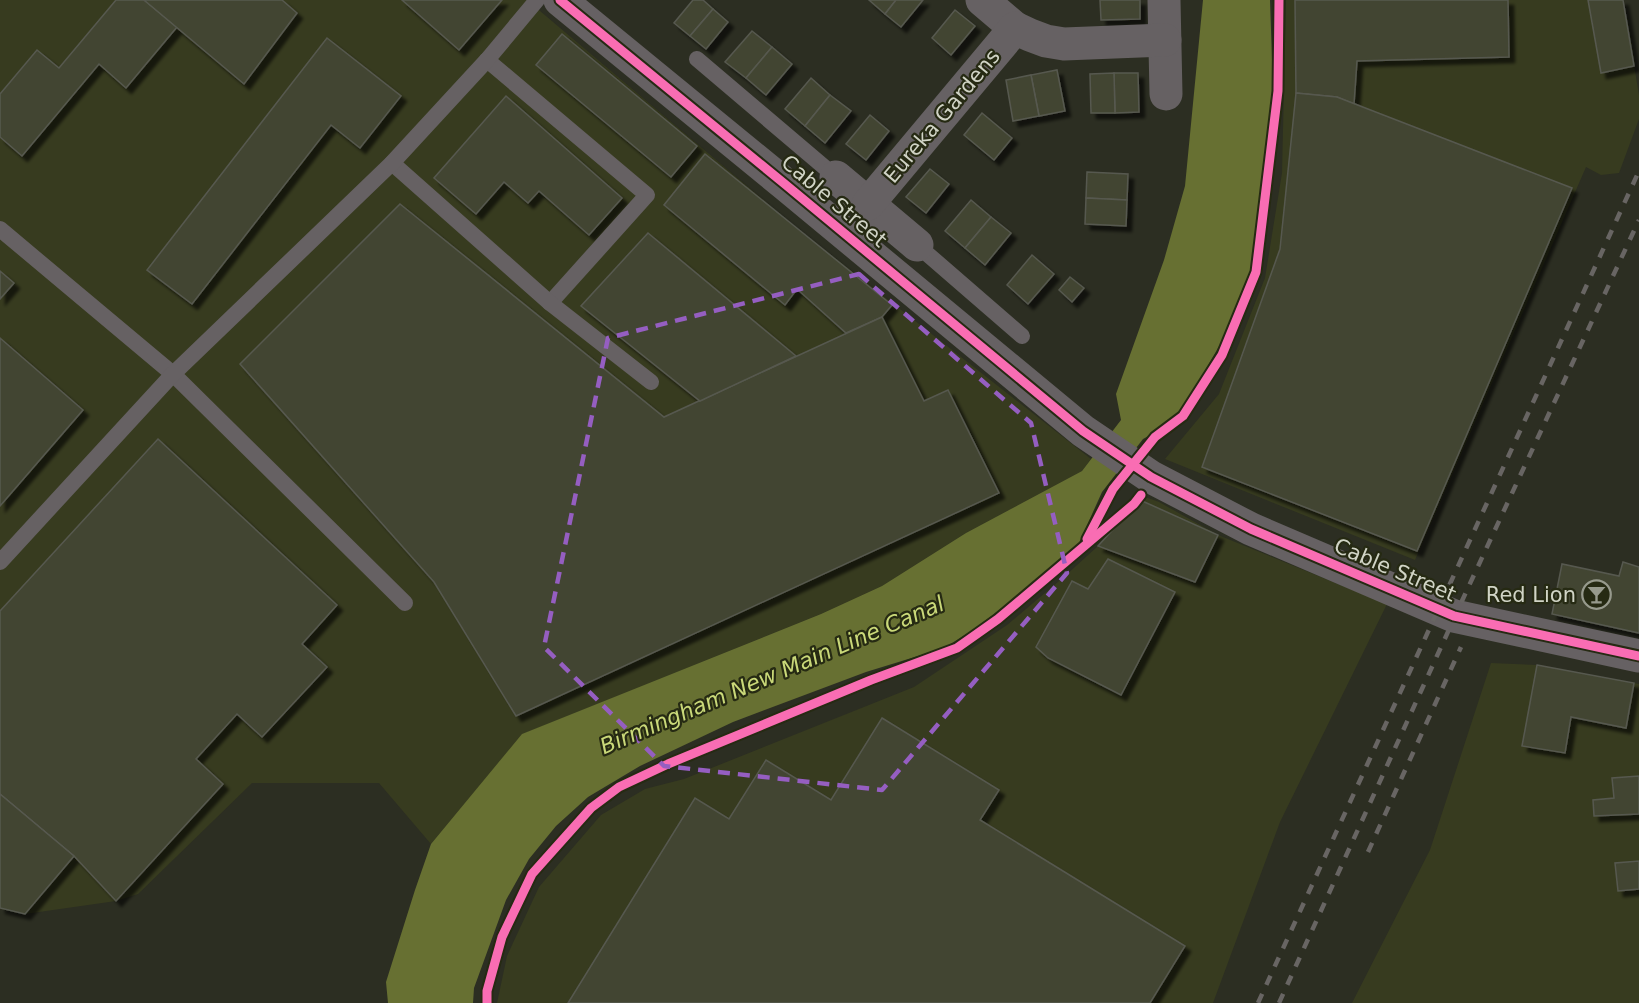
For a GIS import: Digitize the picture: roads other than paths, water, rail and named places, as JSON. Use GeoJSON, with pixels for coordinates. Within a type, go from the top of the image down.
{"type":"FeatureCollection","features":[{"type":"Feature","properties":{"kind":"street","name":"Cable Street"},"geometry":{"type":"LineString","coordinates":[[560,0],[1083,431],[1151,477],[1251,529],[1265,545],[1454,616],[1639,656]]}},
{"type":"Feature","properties":{"kind":"street","name":"Eureka Gardens"},"geometry":{"type":"LineString","coordinates":[[982,0],[1015,28],[1046,41],[1064,44],[1165,40]]}},
{"type":"Feature","properties":{"kind":"street"},"geometry":{"type":"LineString","coordinates":[[1164,0],[1166,94]]}},
{"type":"Feature","properties":{"kind":"street","name":"Eureka Gardens"},"geometry":{"type":"LineString","coordinates":[[868,204],[1015,28]]}},
{"type":"Feature","properties":{"kind":"street","name":"Eureka Gardens"},"geometry":{"type":"LineString","coordinates":[[836,177],[917,245]]}},
{"type":"Feature","properties":{"kind":"lane"},"geometry":{"type":"LineString","coordinates":[[0,562],[173,374],[392,163],[487,60],[537,0]]}},
{"type":"Feature","properties":{"kind":"lane"},"geometry":{"type":"LineString","coordinates":[[697,59],[836,177]]}},
{"type":"Feature","properties":{"kind":"lane"},"geometry":{"type":"LineString","coordinates":[[487,60],[647,195],[550,303]]}},
{"type":"Feature","properties":{"kind":"lane"},"geometry":{"type":"LineString","coordinates":[[392,163],[550,303],[651,382]]}},
{"type":"Feature","properties":{"kind":"lane"},"geometry":{"type":"LineString","coordinates":[[0,229],[173,374],[405,603]]}},
{"type":"Feature","properties":{"kind":"lane"},"geometry":{"type":"LineString","coordinates":[[917,245],[1022,336]]}},
{"type":"Feature","properties":{"kind":"water","name":"Birmingham New Main Line Canal"},"geometry":{"type":"Polygon","coordinates":[[[1203,0],[1270,0],[1273,89],[1266,163],[1251,270],[1225,336],[1192,393],[1169,425],[1143,439],[1102,492],[1079,543],[1020,594],[973,630],[944,648],[866,672],[733,722],[640,766],[588,797],[556,826],[529,859],[506,900],[474,988],[473,1003],[388,1003],[386,982],[431,844],[522,734],[821,614],[882,586],[966,533],[1082,471],[1121,420],[1116,394],[1164,260],[1185,186],[1203,0]]]}},
{"type":"Feature","properties":{"kind":"railway"},"geometry":{"type":"LineString","coordinates":[[1258,1003],[1639,171]]}},
{"type":"Feature","properties":{"kind":"railway"},"geometry":{"type":"LineString","coordinates":[[1279,1003],[1639,220]]}},
{"type":"Feature","properties":{"kind":"railway"},"geometry":{"type":"LineString","coordinates":[[1368,852],[1461,647]]}},
{"type":"Feature","properties":{"kind":"place","name":"Red Lion"},"geometry":{"type":"Point","coordinates":[1597,595]}}]}
